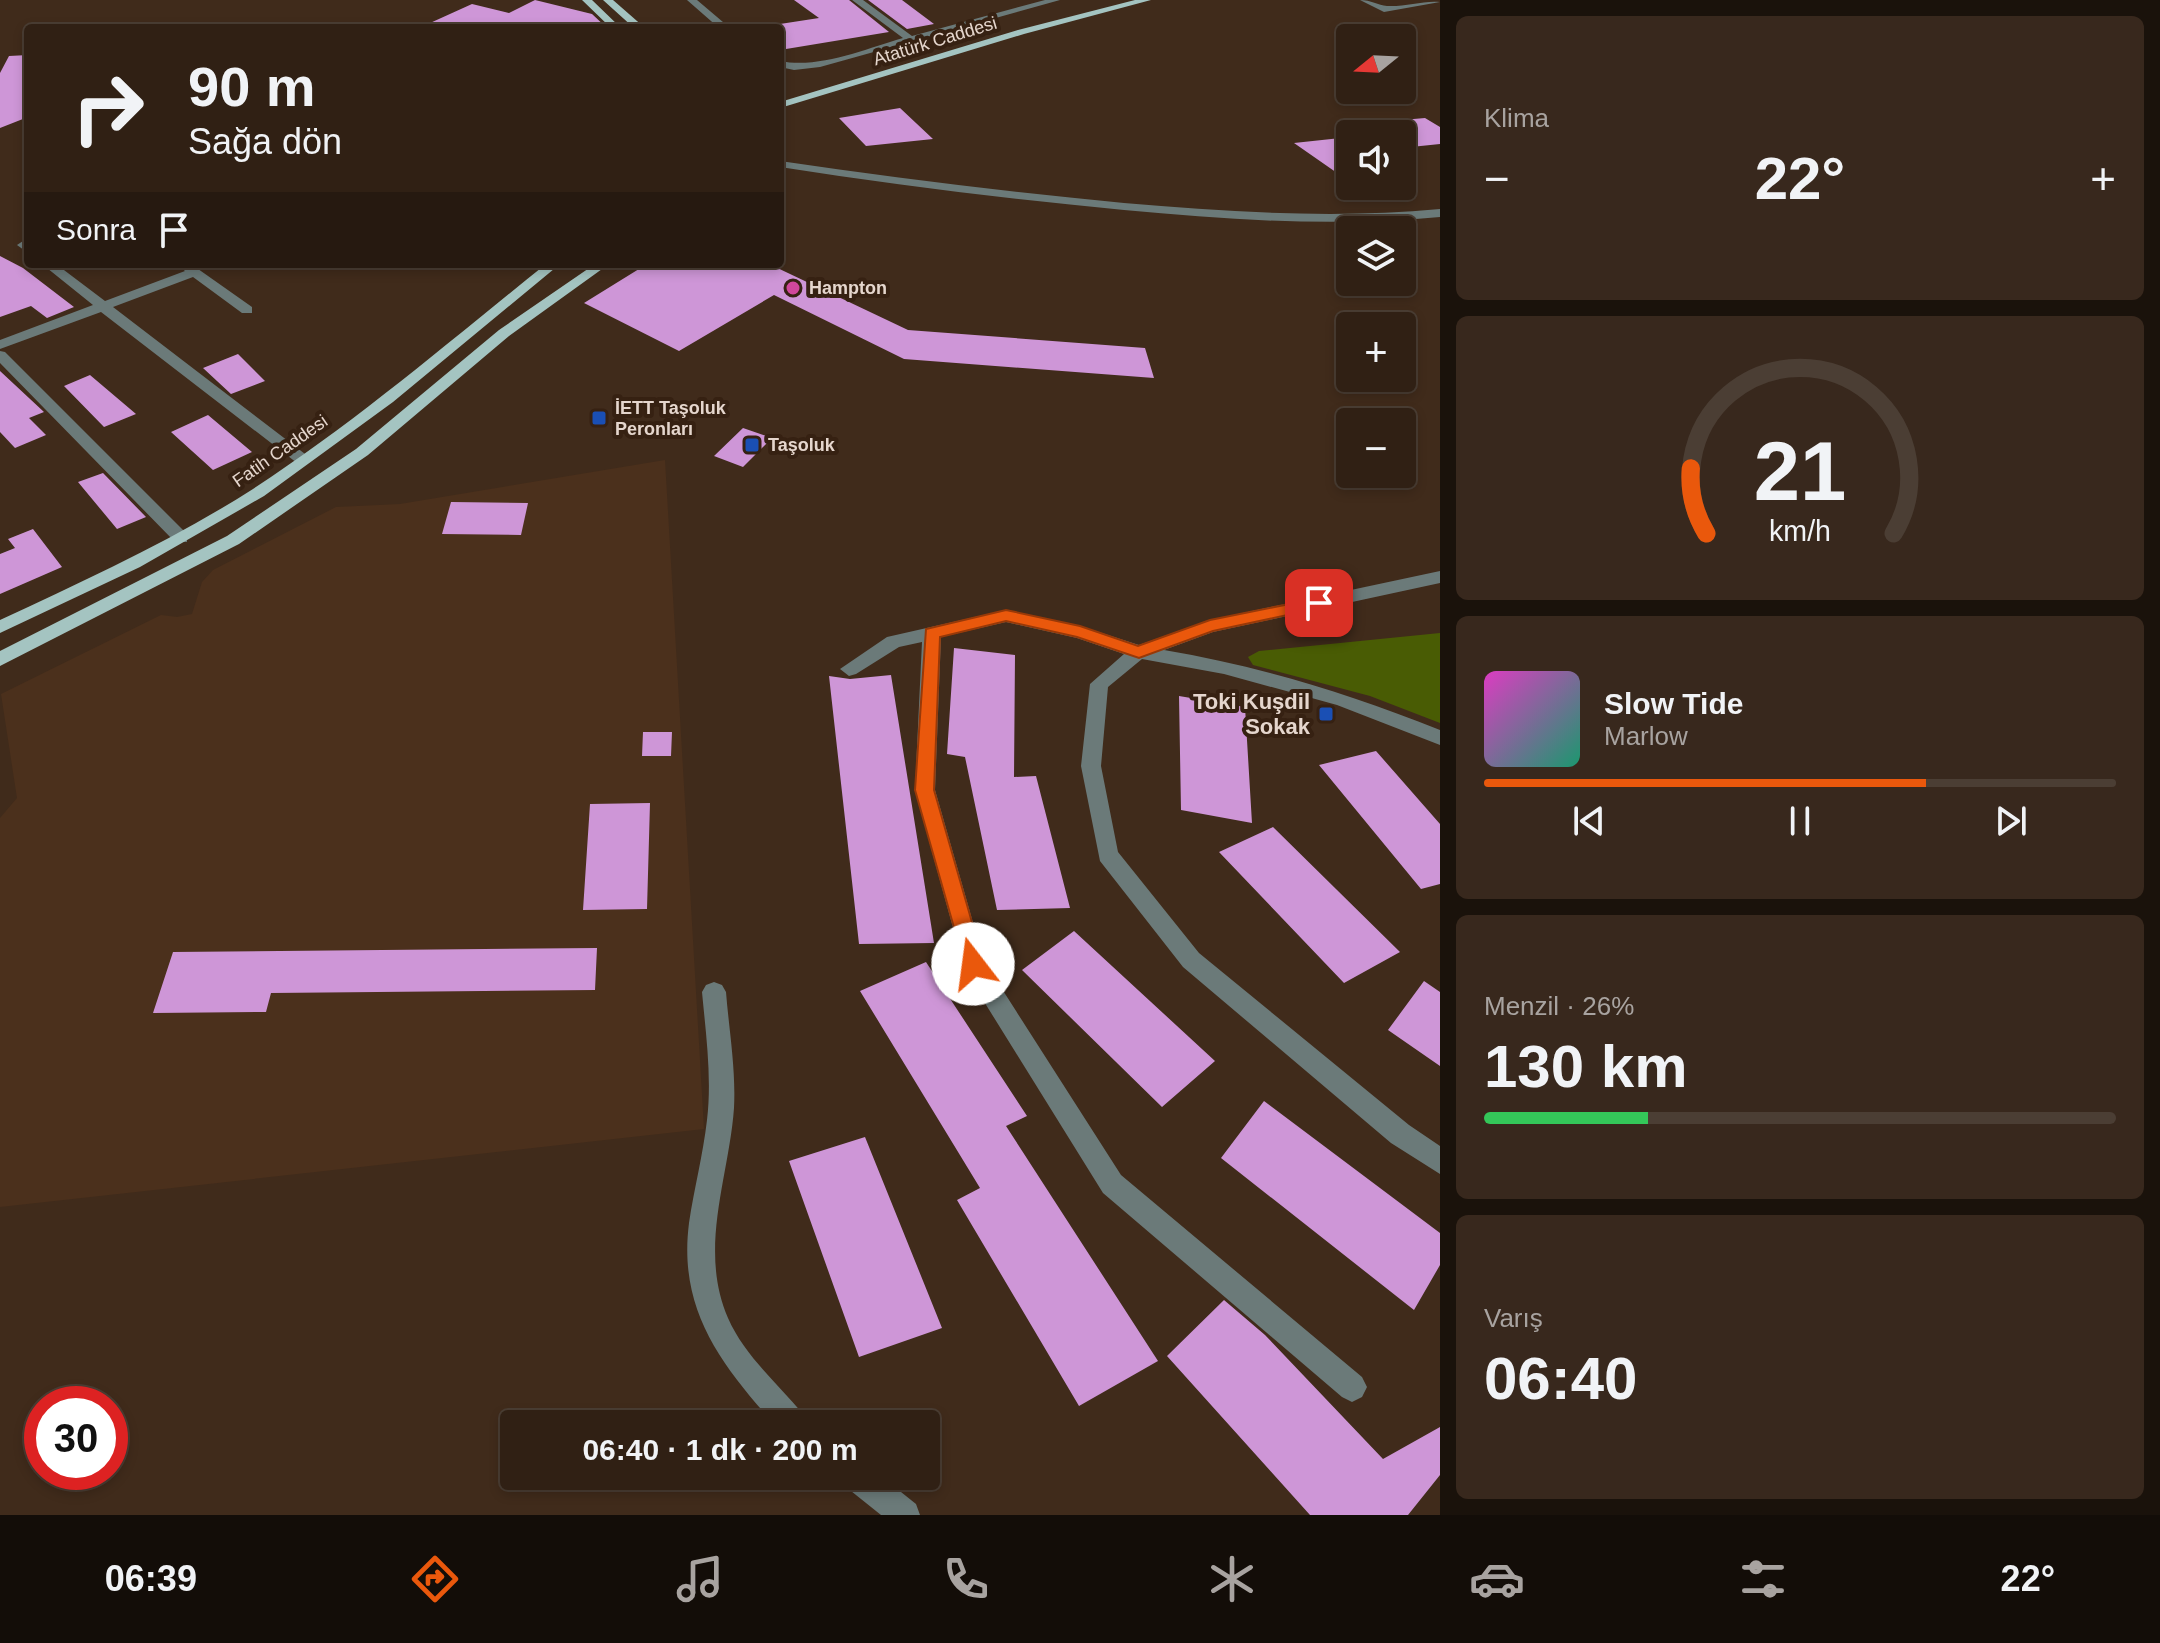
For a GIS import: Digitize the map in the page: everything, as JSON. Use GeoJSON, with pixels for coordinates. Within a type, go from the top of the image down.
{"type":"FeatureCollection","features":[{"type":"Feature","properties":{"kind":"main road"},"geometry":{"type":"LineString","coordinates":[[587,0],[612,24]]}},
{"type":"Feature","properties":{"kind":"main road"},"geometry":{"type":"LineString","coordinates":[[608,0],[635,24]]}},
{"type":"Feature","properties":{"kind":"main road","name":"Atatürk Caddesi"},"geometry":{"type":"LineString","coordinates":[[784,94],[1016,25],[1116,0]]}},
{"type":"Feature","properties":{"kind":"main road","name":"Atatürk Caddesi"},"geometry":{"type":"LineString","coordinates":[[784,104],[1021,32],[1146,0]]}},
{"type":"Feature","properties":{"kind":"main road","name":"Fatih Caddesi"},"geometry":{"type":"LineString","coordinates":[[0,627],[95,584],[181,538],[303,460],[549,268]]}},
{"type":"Feature","properties":{"kind":"main road"},"geometry":{"type":"LineString","coordinates":[[0,659],[233,540],[362,452],[473,359],[598,268]]}},
{"type":"Feature","properties":{"kind":"street"},"geometry":{"type":"LineString","coordinates":[[692,0],[720,24]]}},
{"type":"Feature","properties":{"kind":"street"},"geometry":{"type":"LineString","coordinates":[[857,0],[911,40]]}},
{"type":"Feature","properties":{"kind":"street"},"geometry":{"type":"LineString","coordinates":[[1011,0],[1025,9]]}},
{"type":"Feature","properties":{"kind":"street"},"geometry":{"type":"LineString","coordinates":[[784,65],[820,64],[1055,0]]}},
{"type":"Feature","properties":{"kind":"street"},"geometry":{"type":"LineString","coordinates":[[1365,0],[1384,9],[1438,0]]}},
{"type":"Feature","properties":{"kind":"street"},"geometry":{"type":"LineString","coordinates":[[784,166],[1082,203],[1263,218],[1384,220],[1440,213]]}},
{"type":"Feature","properties":{"kind":"street"},"geometry":{"type":"LineString","coordinates":[[53,268],[303,460]]}},
{"type":"Feature","properties":{"kind":"street"},"geometry":{"type":"LineString","coordinates":[[0,345],[189,268],[247,310]]}},
{"type":"Feature","properties":{"kind":"street"},"geometry":{"type":"LineString","coordinates":[[0,355],[181,538]]}},
{"type":"Feature","properties":{"kind":"street"},"geometry":{"type":"LineString","coordinates":[[1440,577],[1210,626],[1139,652],[1099,684],[1091,766],[1108,855],[1191,960],[1400,1134],[1440,1161]]}},
{"type":"Feature","properties":{"kind":"street"},"geometry":{"type":"LineString","coordinates":[[849,669],[893,642],[1006,616],[1080,632],[1139,652],[1224,667],[1342,699],[1440,738]]}},
{"type":"Feature","properties":{"kind":"street"},"geometry":{"type":"LineString","coordinates":[[932,633],[925,790],[973,964],[1112,1184],[1352,1387]]}},
{"type":"Feature","properties":{"kind":"street"},"geometry":{"type":"LineString","coordinates":[[714,992],[720,1119],[700,1219],[701,1272],[707,1301],[720,1332],[782,1410]]}},
{"type":"Feature","properties":{"kind":"street"},"geometry":{"type":"LineString","coordinates":[[874,1490],[905,1515]]}},
{"type":"Feature","properties":{"kind":"shaded area"},"geometry":{"type":"Polygon","coordinates":[[[665,460],[704,1129],[0,1207],[0,818],[17,798],[1,694],[161,615],[177,617],[192,614],[202,582],[213,570],[336,507],[400,504],[665,460]]]}},
{"type":"Feature","properties":{"kind":"green space"},"geometry":{"type":"Polygon","coordinates":[[[1440,633],[1440,723],[1370,696],[1253,665],[1248,657],[1259,651],[1440,633]]]}},
{"type":"Feature","properties":{"kind":"building"},"geometry":{"type":"Polygon","coordinates":[[[535,0],[592,14],[603,24],[428,24],[472,4],[509,13],[535,0]]]}},
{"type":"Feature","properties":{"kind":"building"},"geometry":{"type":"Polygon","coordinates":[[[794,0],[849,0],[889,32],[784,49],[784,24],[780,24],[819,18],[794,0]]]}},
{"type":"Feature","properties":{"kind":"building"},"geometry":{"type":"Polygon","coordinates":[[[868,0],[902,0],[934,24],[907,29],[868,0]]]}},
{"type":"Feature","properties":{"kind":"building"},"geometry":{"type":"Polygon","coordinates":[[[24,55],[24,119],[0,128],[0,73],[9,56],[24,55]]]}},
{"type":"Feature","properties":{"kind":"building"},"geometry":{"type":"Polygon","coordinates":[[[900,108],[933,139],[866,146],[839,118],[900,108]]]}},
{"type":"Feature","properties":{"kind":"building"},"geometry":{"type":"Polygon","coordinates":[[[1425,118],[1440,127],[1440,144],[1416,146],[1416,120],[1402,120],[1425,118]]]}},
{"type":"Feature","properties":{"kind":"building"},"geometry":{"type":"Polygon","coordinates":[[[1336,138],[1336,172],[1294,143],[1336,138]]]}},
{"type":"Feature","properties":{"kind":"building"},"geometry":{"type":"Polygon","coordinates":[[[0,256],[23,268],[74,307],[47,318],[31,306],[0,317],[0,256]]]}},
{"type":"Feature","properties":{"kind":"building"},"geometry":{"type":"Polygon","coordinates":[[[641,268],[777,268],[908,330],[1145,348],[1154,378],[904,359],[774,295],[679,351],[584,303],[641,268]]]}},
{"type":"Feature","properties":{"kind":"building"},"geometry":{"type":"Polygon","coordinates":[[[238,354],[265,381],[231,394],[203,368],[238,354]]]}},
{"type":"Feature","properties":{"kind":"building"},"geometry":{"type":"Polygon","coordinates":[[[0,371],[44,412],[29,418],[46,435],[15,448],[0,432],[0,371]]]}},
{"type":"Feature","properties":{"kind":"building"},"geometry":{"type":"Polygon","coordinates":[[[90,375],[136,414],[104,427],[64,386],[90,375]]]}},
{"type":"Feature","properties":{"kind":"building"},"geometry":{"type":"Polygon","coordinates":[[[208,415],[252,452],[213,470],[171,432],[208,415]]]}},
{"type":"Feature","properties":{"kind":"building","name":"Taşoluk"},"geometry":{"type":"Polygon","coordinates":[[[743,428],[772,438],[743,467],[714,456],[743,428]]]}},
{"type":"Feature","properties":{"kind":"building"},"geometry":{"type":"Polygon","coordinates":[[[103,473],[146,517],[117,529],[78,482],[103,473]]]}},
{"type":"Feature","properties":{"kind":"building"},"geometry":{"type":"Polygon","coordinates":[[[451,502],[528,503],[521,535],[442,534],[451,502]]]}},
{"type":"Feature","properties":{"kind":"building"},"geometry":{"type":"Polygon","coordinates":[[[33,529],[62,567],[0,594],[0,554],[15,548],[8,539],[33,529]]]}},
{"type":"Feature","properties":{"kind":"building"},"geometry":{"type":"Polygon","coordinates":[[[954,648],[1015,655],[1014,777],[1036,776],[1070,908],[997,910],[965,757],[947,754],[954,648]]]}},
{"type":"Feature","properties":{"kind":"building"},"geometry":{"type":"Polygon","coordinates":[[[891,675],[934,943],[859,944],[829,676],[850,679],[891,675]]]}},
{"type":"Feature","properties":{"kind":"building"},"geometry":{"type":"Polygon","coordinates":[[[1179,696],[1245,707],[1252,823],[1181,810],[1179,696]]]}},
{"type":"Feature","properties":{"kind":"building"},"geometry":{"type":"Polygon","coordinates":[[[643,732],[672,732],[671,756],[642,756],[643,732]]]}},
{"type":"Feature","properties":{"kind":"building"},"geometry":{"type":"Polygon","coordinates":[[[1376,751],[1440,824],[1440,884],[1421,889],[1319,765],[1376,751]]]}},
{"type":"Feature","properties":{"kind":"building"},"geometry":{"type":"Polygon","coordinates":[[[650,803],[647,909],[583,910],[590,804],[650,803]]]}},
{"type":"Feature","properties":{"kind":"building"},"geometry":{"type":"Polygon","coordinates":[[[1273,827],[1400,952],[1344,983],[1219,852],[1273,827]]]}},
{"type":"Feature","properties":{"kind":"building"},"geometry":{"type":"Polygon","coordinates":[[[1074,931],[1215,1061],[1162,1107],[1022,970],[1074,931]]]}},
{"type":"Feature","properties":{"kind":"building"},"geometry":{"type":"Polygon","coordinates":[[[597,948],[595,990],[271,993],[266,1012],[153,1013],[173,952],[597,948]]]}},
{"type":"Feature","properties":{"kind":"building"},"geometry":{"type":"Polygon","coordinates":[[[926,962],[1027,1116],[1006,1126],[1158,1361],[1079,1406],[957,1200],[980,1188],[860,991],[926,962]]]}},
{"type":"Feature","properties":{"kind":"building"},"geometry":{"type":"Polygon","coordinates":[[[1424,981],[1440,992],[1440,1066],[1388,1030],[1424,981]]]}},
{"type":"Feature","properties":{"kind":"building"},"geometry":{"type":"Polygon","coordinates":[[[1264,1101],[1440,1233],[1440,1265],[1414,1310],[1221,1158],[1264,1101]]]}},
{"type":"Feature","properties":{"kind":"building"},"geometry":{"type":"Polygon","coordinates":[[[865,1137],[942,1328],[859,1357],[789,1161],[865,1137]]]}},
{"type":"Feature","properties":{"kind":"building"},"geometry":{"type":"Polygon","coordinates":[[[1224,1300],[1265,1335],[1383,1459],[1440,1427],[1440,1475],[1408,1515],[1310,1515],[1167,1356],[1224,1300]]]}},
{"type":"Feature","properties":{"kind":"place","name":"Hampton"},"geometry":{"type":"Point","coordinates":[793,288]}},
{"type":"Feature","properties":{"kind":"place","name":"İETT Taşoluk Peronları"},"geometry":{"type":"Point","coordinates":[599,418]}},
{"type":"Feature","properties":{"kind":"place","name":"Taşoluk"},"geometry":{"type":"Point","coordinates":[752,445]}},
{"type":"Feature","properties":{"kind":"place","name":"Toki Kuşdil Sokak"},"geometry":{"type":"Point","coordinates":[1326,714]}},
{"type":"Feature","properties":{"kind":"route"},"geometry":{"type":"LineString","coordinates":[[973,964],[925,790],[932,633],[1006,616],[1080,632],[1139,652],[1210,626],[1319,603]]}}]}
